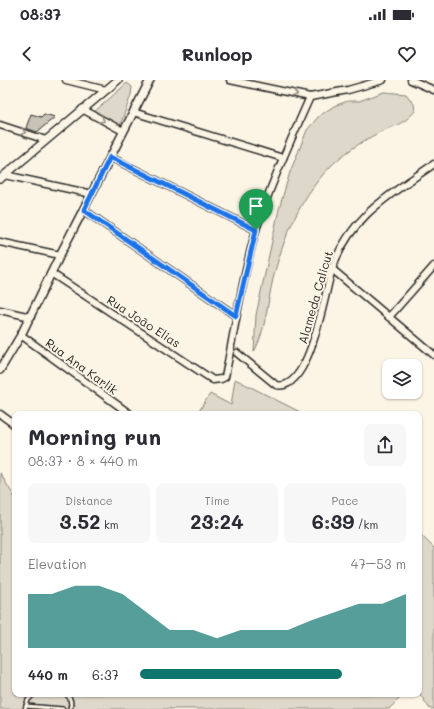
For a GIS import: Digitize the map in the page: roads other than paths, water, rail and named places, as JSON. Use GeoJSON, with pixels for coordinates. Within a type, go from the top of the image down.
{"type":"FeatureCollection","features":[{"type":"Feature","properties":{"kind":"street"},"geometry":{"type":"LineString","coordinates":[[66,80],[106,90]]}},
{"type":"Feature","properties":{"kind":"street"},"geometry":{"type":"LineString","coordinates":[[3,177],[118,80]]}},
{"type":"Feature","properties":{"kind":"street"},"geometry":{"type":"LineString","coordinates":[[141,80],[145,89]]}},
{"type":"Feature","properties":{"kind":"street"},"geometry":{"type":"LineString","coordinates":[[0,370],[31,317],[60,255],[150,80]]}},
{"type":"Feature","properties":{"kind":"street"},"geometry":{"type":"LineString","coordinates":[[230,80],[310,97],[348,90],[383,80]]}},
{"type":"Feature","properties":{"kind":"street"},"geometry":{"type":"LineString","coordinates":[[411,80],[434,90]]}},
{"type":"Feature","properties":{"kind":"street"},"geometry":{"type":"LineString","coordinates":[[84,210],[236,316],[256,230],[283,158],[310,97]]}},
{"type":"Feature","properties":{"kind":"street"},"geometry":{"type":"LineString","coordinates":[[82,109],[123,131]]}},
{"type":"Feature","properties":{"kind":"street"},"geometry":{"type":"LineString","coordinates":[[133,112],[283,158]]}},
{"type":"Feature","properties":{"kind":"street"},"geometry":{"type":"LineString","coordinates":[[0,125],[46,140]]}},
{"type":"Feature","properties":{"kind":"street"},"geometry":{"type":"LineString","coordinates":[[110,157],[256,230]]}},
{"type":"Feature","properties":{"kind":"street","name":"Alameda Calicut"},"geometry":{"type":"LineString","coordinates":[[237,353],[276,385],[281,386],[289,382],[303,368],[310,352],[332,269],[341,247],[368,212],[434,164]]}},
{"type":"Feature","properties":{"kind":"street"},"geometry":{"type":"LineString","coordinates":[[3,177],[92,194]]}},
{"type":"Feature","properties":{"kind":"street"},"geometry":{"type":"LineString","coordinates":[[0,242],[60,255]]}},
{"type":"Feature","properties":{"kind":"street"},"geometry":{"type":"LineString","coordinates":[[389,317],[434,266]]}},
{"type":"Feature","properties":{"kind":"street"},"geometry":{"type":"LineString","coordinates":[[332,269],[434,355]]}},
{"type":"Feature","properties":{"kind":"street","name":"Rua João Elias"},"geometry":{"type":"LineString","coordinates":[[51,273],[214,380],[221,380],[225,377],[236,316]]}},
{"type":"Feature","properties":{"kind":"street"},"geometry":{"type":"LineString","coordinates":[[0,310],[31,317]]}},
{"type":"Feature","properties":{"kind":"street","name":"Rua Ana Karlik"},"geometry":{"type":"LineString","coordinates":[[21,335],[126,411]]}},
{"type":"Feature","properties":{"kind":"street"},"geometry":{"type":"LineString","coordinates":[[0,414],[12,423]]}},
{"type":"Feature","properties":{"kind":"lane"},"geometry":{"type":"LineString","coordinates":[[31,697],[26,708],[63,709]]}},
{"type":"Feature","properties":{"kind":"lane"},"geometry":{"type":"LineString","coordinates":[[70,697],[70,709]]}}]}
